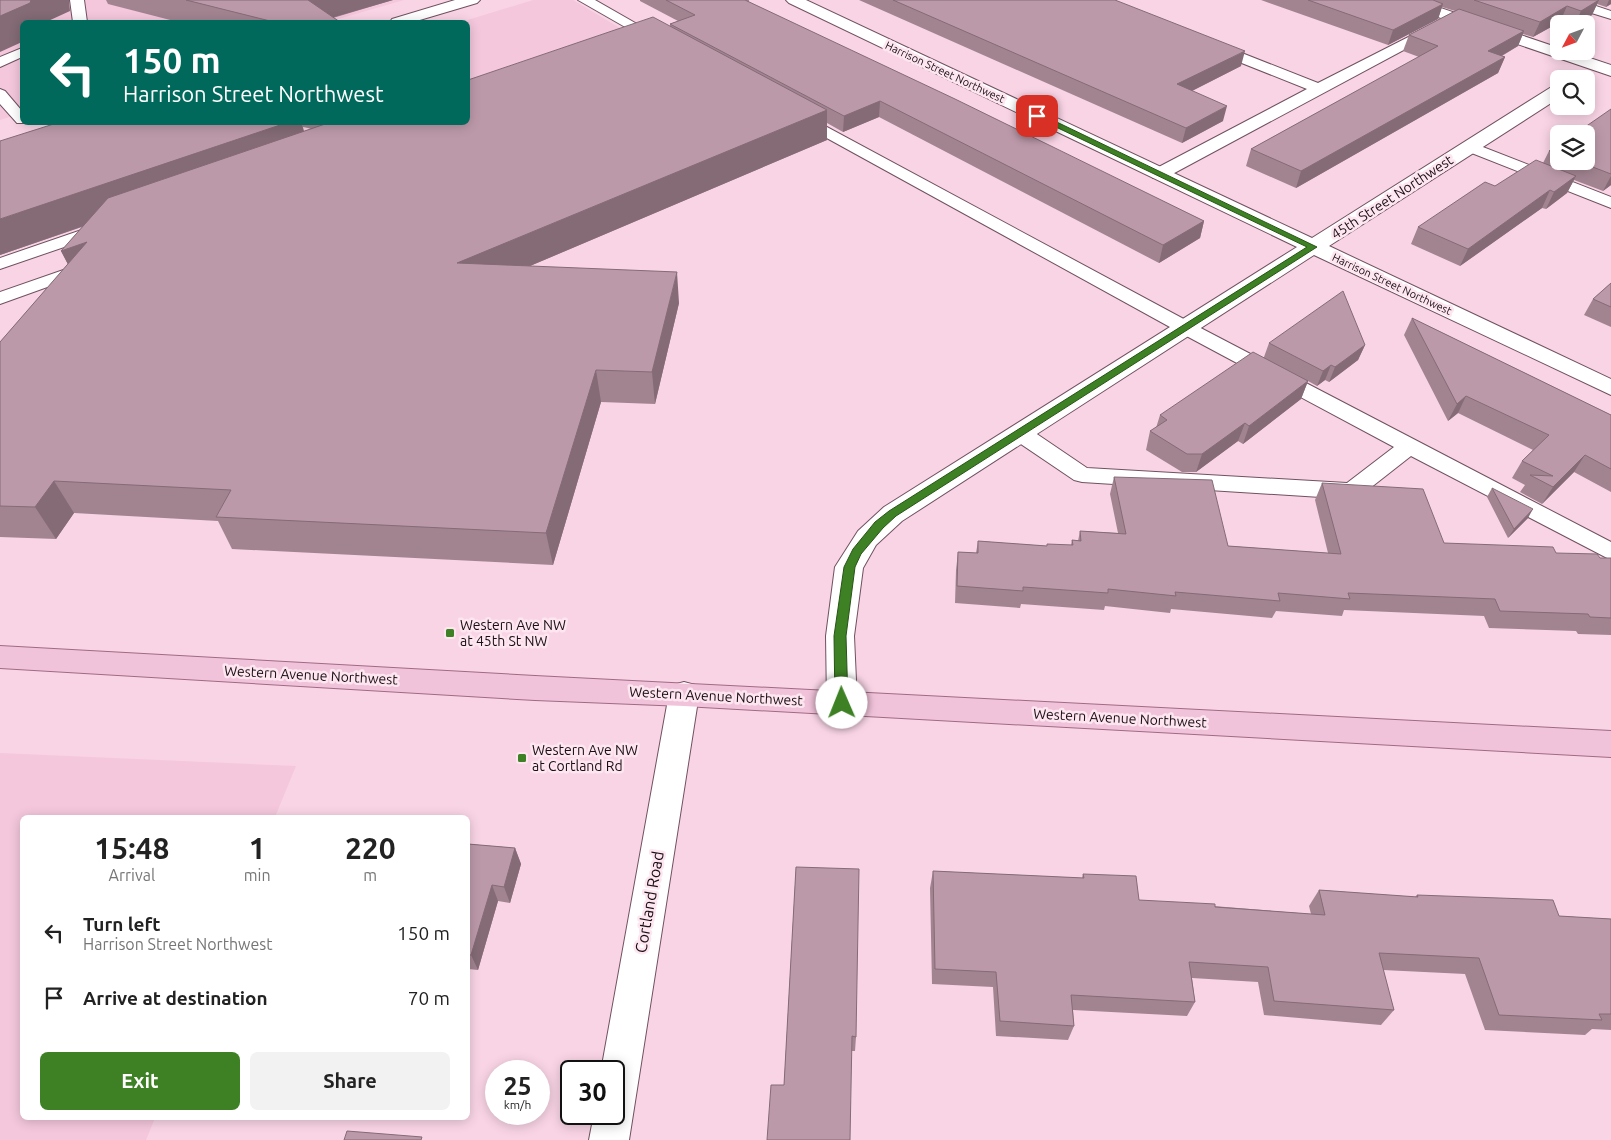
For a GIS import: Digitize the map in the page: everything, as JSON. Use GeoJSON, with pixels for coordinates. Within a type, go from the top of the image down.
{"type":"FeatureCollection","features":[{"type":"Feature","properties":{"kind":"main road","name":"Western Avenue Northwest"},"geometry":{"type":"LineString","coordinates":[[0,657],[525,687],[1611,744]]}},
{"type":"Feature","properties":{"kind":"street"},"geometry":{"type":"LineString","coordinates":[[405,20],[472,0]]}},
{"type":"Feature","properties":{"kind":"street","name":"Harrison Street Northwest"},"geometry":{"type":"LineString","coordinates":[[794,0],[1611,388]]}},
{"type":"Feature","properties":{"kind":"street"},"geometry":{"type":"LineString","coordinates":[[1402,0],[1604,69],[1611,57]]}},
{"type":"Feature","properties":{"kind":"street","name":"45th Street Northwest"},"geometry":{"type":"LineString","coordinates":[[842,703],[840,636],[849,567],[857,552],[879,525],[893,514],[1550,96]]}},
{"type":"Feature","properties":{"kind":"street","name":"Cortland Road"},"geometry":{"type":"LineString","coordinates":[[622,1060],[684,694]]}},
{"type":"Feature","properties":{"kind":"street"},"geometry":{"type":"LineString","coordinates":[[609,1140],[611,1125]]}},
{"type":"Feature","properties":{"kind":"lane"},"geometry":{"type":"LineString","coordinates":[[78,0],[80,20]]}},
{"type":"Feature","properties":{"kind":"lane"},"geometry":{"type":"LineString","coordinates":[[585,0],[672,47]]}},
{"type":"Feature","properties":{"kind":"lane"},"geometry":{"type":"LineString","coordinates":[[1564,0],[1611,15]]}},
{"type":"Feature","properties":{"kind":"lane"},"geometry":{"type":"LineString","coordinates":[[1159,174],[1454,18]]}},
{"type":"Feature","properties":{"kind":"lane"},"geometry":{"type":"LineString","coordinates":[[1202,43],[1319,89]]}},
{"type":"Feature","properties":{"kind":"lane"},"geometry":{"type":"LineString","coordinates":[[0,63],[20,53]]}},
{"type":"Feature","properties":{"kind":"lane"},"geometry":{"type":"LineString","coordinates":[[0,94],[20,122]]}},
{"type":"Feature","properties":{"kind":"lane"},"geometry":{"type":"LineString","coordinates":[[784,109],[1186,328],[1611,552]]}},
{"type":"Feature","properties":{"kind":"lane"},"geometry":{"type":"LineString","coordinates":[[1470,146],[1611,202]]}},
{"type":"Feature","properties":{"kind":"lane"},"geometry":{"type":"LineString","coordinates":[[0,264],[121,222]]}},
{"type":"Feature","properties":{"kind":"lane"},"geometry":{"type":"LineString","coordinates":[[0,298],[72,272]]}},
{"type":"Feature","properties":{"kind":"lane"},"geometry":{"type":"LineString","coordinates":[[1020,433],[1082,475],[1352,491],[1410,445]]}},
{"type":"Feature","properties":{"kind":"shaded area"},"geometry":{"type":"Polygon","coordinates":[[[0,0],[404,0],[335,20],[20,20],[20,114],[0,120],[0,0]]]}},
{"type":"Feature","properties":{"kind":"shaded area"},"geometry":{"type":"Polygon","coordinates":[[[533,0],[573,0],[650,46],[470,105],[470,20],[468,20],[533,0]]]}},
{"type":"Feature","properties":{"kind":"shaded area"},"geometry":{"type":"Polygon","coordinates":[[[0,753],[296,766],[276,815],[20,815],[20,1120],[154,1120],[146,1140],[0,1140],[0,753]]]}},
{"type":"Feature","properties":{"kind":"building"},"geometry":{"type":"Polygon","coordinates":[[[0,0],[31,0],[30,3],[0,16],[0,0]]]}},
{"type":"Feature","properties":{"kind":"building"},"geometry":{"type":"Polygon","coordinates":[[[186,0],[308,0],[337,20],[266,20],[186,0]]]}},
{"type":"Feature","properties":{"kind":"building"},"geometry":{"type":"Polygon","coordinates":[[[666,0],[745,0],[955,99],[1204,221],[1163,245],[880,101],[844,116],[670,24],[695,15],[666,0]]]}},
{"type":"Feature","properties":{"kind":"building"},"geometry":{"type":"Polygon","coordinates":[[[893,0],[1115,0],[1245,51],[1177,84],[1227,106],[1186,128],[893,0]]]}},
{"type":"Feature","properties":{"kind":"building"},"geometry":{"type":"Polygon","coordinates":[[[1308,0],[1433,0],[1443,4],[1393,30],[1308,0]]]}},
{"type":"Feature","properties":{"kind":"building"},"geometry":{"type":"Polygon","coordinates":[[[1474,0],[1599,0],[1581,11],[1567,6],[1540,22],[1474,0]]]}},
{"type":"Feature","properties":{"kind":"building"},"geometry":{"type":"Polygon","coordinates":[[[1459,9],[1524,31],[1488,51],[1505,57],[1301,171],[1251,149],[1438,46],[1409,35],[1459,9]]]}},
{"type":"Feature","properties":{"kind":"building"},"geometry":{"type":"Polygon","coordinates":[[[653,17],[827,110],[457,263],[677,272],[652,372],[596,370],[546,533],[216,517],[231,490],[54,481],[35,507],[0,506],[0,342],[87,242],[61,251],[108,198],[322,125],[470,125],[470,79],[653,17]]]}},
{"type":"Feature","properties":{"kind":"building"},"geometry":{"type":"Polygon","coordinates":[[[1611,109],[1611,174],[1595,168],[1595,125],[1588,125],[1611,109]]]}},
{"type":"Feature","properties":{"kind":"building"},"geometry":{"type":"Polygon","coordinates":[[[51,125],[280,125],[0,219],[0,141],[51,125]]]}},
{"type":"Feature","properties":{"kind":"building"},"geometry":{"type":"Polygon","coordinates":[[[1536,160],[1550,166],[1550,170],[1561,170],[1576,176],[1554,192],[1550,190],[1468,249],[1418,227],[1485,182],[1495,186],[1536,160]]]}},
{"type":"Feature","properties":{"kind":"building"},"geometry":{"type":"Polygon","coordinates":[[[1611,283],[1611,307],[1593,299],[1611,283]]]}},
{"type":"Feature","properties":{"kind":"building"},"geometry":{"type":"Polygon","coordinates":[[[1343,291],[1365,345],[1335,367],[1331,365],[1323,371],[1269,343],[1343,291]]]}},
{"type":"Feature","properties":{"kind":"building"},"geometry":{"type":"Polygon","coordinates":[[[1412,318],[1611,415],[1611,469],[1585,455],[1553,487],[1530,475],[1553,476],[1522,461],[1549,435],[1466,396],[1457,404],[1412,318]]]}},
{"type":"Feature","properties":{"kind":"building"},"geometry":{"type":"Polygon","coordinates":[[[1253,352],[1308,381],[1249,426],[1245,423],[1202,454],[1187,454],[1150,431],[1167,420],[1160,415],[1253,352]]]}},
{"type":"Feature","properties":{"kind":"building"},"geometry":{"type":"Polygon","coordinates":[[[1114,477],[1212,480],[1228,546],[1341,554],[1322,483],[1423,489],[1444,543],[1553,547],[1556,553],[1597,554],[1600,558],[1611,558],[1611,618],[1590,617],[1588,614],[1500,611],[1495,599],[1348,593],[1350,599],[1278,593],[1280,601],[1175,592],[1176,596],[1108,589],[1108,593],[1023,587],[1023,591],[957,586],[958,552],[978,553],[978,541],[1047,546],[1047,544],[1073,545],[1072,540],[1081,541],[1080,531],[1126,534],[1114,477]]]}},
{"type":"Feature","properties":{"kind":"building"},"geometry":{"type":"Polygon","coordinates":[[[1492,488],[1533,509],[1514,529],[1492,488]]]}},
{"type":"Feature","properties":{"kind":"building"},"geometry":{"type":"Polygon","coordinates":[[[470,844],[515,848],[504,887],[492,885],[471,955],[470,844]]]}},
{"type":"Feature","properties":{"kind":"building"},"geometry":{"type":"Polygon","coordinates":[[[796,867],[859,869],[856,1037],[852,1036],[850,1140],[767,1140],[771,1085],[784,1085],[796,867]]]}},
{"type":"Feature","properties":{"kind":"building"},"geometry":{"type":"Polygon","coordinates":[[[933,871],[1084,878],[1083,874],[1136,876],[1139,900],[1215,904],[1215,907],[1325,915],[1319,890],[1418,897],[1417,895],[1553,900],[1559,916],[1611,919],[1611,1014],[1599,1014],[1602,1020],[1499,1015],[1479,958],[1379,953],[1394,1010],[1274,1001],[1268,967],[1189,962],[1195,1002],[1071,995],[1074,1026],[1000,1021],[996,972],[935,969],[933,871]]]}},
{"type":"Feature","properties":{"kind":"building"},"geometry":{"type":"Polygon","coordinates":[[[347,1131],[422,1137],[421,1140],[344,1140],[347,1131]]]}},
{"type":"Feature","properties":{"kind":"place","name":"Western Ave NW at 45th St NW"},"geometry":{"type":"Point","coordinates":[450,633]}},
{"type":"Feature","properties":{"kind":"place","name":"Western Ave NW at Cortland Rd"},"geometry":{"type":"Point","coordinates":[522,758]}},
{"type":"Feature","properties":{"kind":"route"},"geometry":{"type":"LineString","coordinates":[[842,703],[840,636],[849,567],[857,552],[879,525],[893,514],[1313,247],[1037,116]]}}]}
